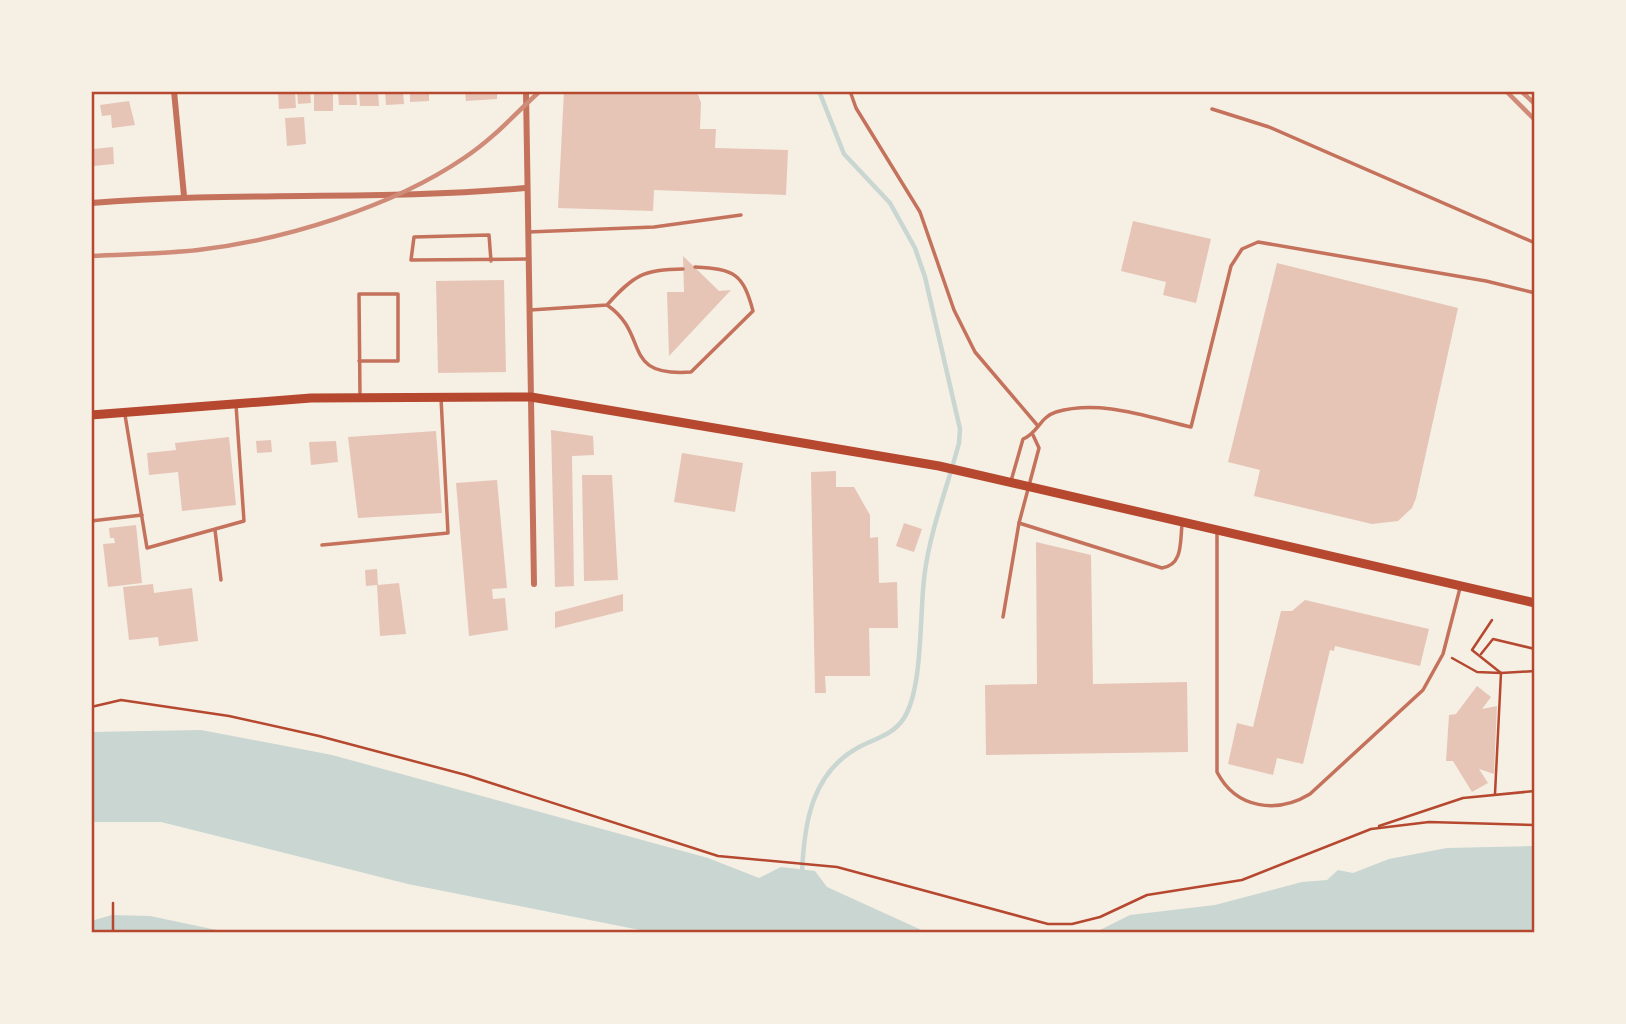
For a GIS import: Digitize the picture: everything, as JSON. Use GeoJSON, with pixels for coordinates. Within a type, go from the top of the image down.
{"type":"FeatureCollection","features":[{"type":"Feature","properties":{"kind":"main road"},"geometry":{"type":"LineString","coordinates":[[91,415],[236,402],[441,396],[531,397],[969,472],[1183,519],[1535,603]]}},
{"type":"Feature","properties":{"kind":"street"},"geometry":{"type":"LineString","coordinates":[[174,91],[184,195]]}},
{"type":"Feature","properties":{"kind":"street"},"geometry":{"type":"LineString","coordinates":[[526,91],[525,188],[534,584]]}},
{"type":"Feature","properties":{"kind":"street"},"geometry":{"type":"LineString","coordinates":[[91,203],[184,195],[470,193],[525,188]]}},
{"type":"Feature","properties":{"kind":"lane"},"geometry":{"type":"LineString","coordinates":[[850,91],[856,108],[920,212],[954,310],[975,352],[1038,426]]}},
{"type":"Feature","properties":{"kind":"lane"},"geometry":{"type":"LineString","coordinates":[[1212,109],[1269,127],[1535,243]]}},
{"type":"Feature","properties":{"kind":"lane"},"geometry":{"type":"LineString","coordinates":[[526,232],[654,227],[741,215]]}},
{"type":"Feature","properties":{"kind":"lane"},"geometry":{"type":"LineString","coordinates":[[491,261],[489,235],[414,237],[411,260],[491,261],[527,259]]}},
{"type":"Feature","properties":{"kind":"lane"},"geometry":{"type":"LineString","coordinates":[[1011,481],[1023,439],[1033,435],[1044,418],[1056,412],[1101,406],[1191,427],[1230,266],[1242,249],[1258,242],[1486,281],[1535,293]]}},
{"type":"Feature","properties":{"kind":"lane"},"geometry":{"type":"LineString","coordinates":[[528,311],[607,305],[621,315],[632,329],[638,355],[651,369],[674,373],[691,372],[752,312],[745,284],[730,272],[695,267]]}},
{"type":"Feature","properties":{"kind":"lane"},"geometry":{"type":"LineString","coordinates":[[607,305],[630,279],[661,269],[683,269]]}},
{"type":"Feature","properties":{"kind":"lane"},"geometry":{"type":"LineString","coordinates":[[359,361],[398,361],[398,293],[359,294],[359,361],[360,398]]}},
{"type":"Feature","properties":{"kind":"lane"},"geometry":{"type":"LineString","coordinates":[[322,545],[448,533],[441,396]]}},
{"type":"Feature","properties":{"kind":"lane"},"geometry":{"type":"LineString","coordinates":[[125,413],[147,548],[244,521],[236,402]]}},
{"type":"Feature","properties":{"kind":"lane"},"geometry":{"type":"LineString","coordinates":[[1003,617],[1019,523],[1040,448],[1033,435]]}},
{"type":"Feature","properties":{"kind":"lane"},"geometry":{"type":"LineString","coordinates":[[91,521],[142,515]]}},
{"type":"Feature","properties":{"kind":"lane"},"geometry":{"type":"LineString","coordinates":[[1019,523],[1162,568],[1170,567],[1178,559],[1183,519]]}},
{"type":"Feature","properties":{"kind":"lane"},"geometry":{"type":"LineString","coordinates":[[1217,528],[1217,772],[1225,787],[1241,800],[1258,806],[1294,804],[1311,794],[1423,690],[1443,654],[1461,585]]}},
{"type":"Feature","properties":{"kind":"lane"},"geometry":{"type":"LineString","coordinates":[[215,530],[221,580]]}},
{"type":"Feature","properties":{"kind":"lane"},"geometry":{"type":"LineString","coordinates":[[91,600],[92,612]]}},
{"type":"Feature","properties":{"kind":"path"},"geometry":{"type":"LineString","coordinates":[[1492,620],[1472,650],[1501,673]]}},
{"type":"Feature","properties":{"kind":"path"},"geometry":{"type":"LineString","coordinates":[[1480,655],[1493,639],[1535,649]]}},
{"type":"Feature","properties":{"kind":"path"},"geometry":{"type":"LineString","coordinates":[[1443,654],[1477,672],[1535,671]]}},
{"type":"Feature","properties":{"kind":"path"},"geometry":{"type":"LineString","coordinates":[[1495,794],[1501,673]]}},
{"type":"Feature","properties":{"kind":"path"},"geometry":{"type":"LineString","coordinates":[[91,707],[121,699],[229,716],[319,736],[466,775],[718,856],[837,867],[1048,924],[1072,924],[1100,917],[1147,895],[1242,880],[1270,872],[1432,806],[1495,794],[1535,791]]}},
{"type":"Feature","properties":{"kind":"path"},"geometry":{"type":"LineString","coordinates":[[1371,829],[1429,822],[1535,825]]}},
{"type":"Feature","properties":{"kind":"path"},"geometry":{"type":"LineString","coordinates":[[113,903],[113,933]]}},
{"type":"Feature","properties":{"kind":"shaded area"},"geometry":{"type":"Polygon","coordinates":[[[201,730],[332,755],[708,858],[759,878],[781,867],[815,871],[827,887],[928,933],[655,933],[408,884],[161,822],[91,822],[91,732],[201,730]]]}},
{"type":"Feature","properties":{"kind":"shaded area"},"geometry":{"type":"Polygon","coordinates":[[[1535,846],[1535,933],[1080,933],[1100,930],[1130,915],[1215,905],[1302,882],[1327,880],[1338,870],[1353,873],[1389,859],[1447,848],[1535,846]]]}},
{"type":"Feature","properties":{"kind":"shaded area"},"geometry":{"type":"Polygon","coordinates":[[[112,915],[150,916],[231,933],[91,933],[91,921],[112,915]]]}},
{"type":"Feature","properties":{"kind":"building"},"geometry":{"type":"Polygon","coordinates":[[[278,91],[295,91],[296,108],[279,109],[278,91]]]}},
{"type":"Feature","properties":{"kind":"building"},"geometry":{"type":"Polygon","coordinates":[[[297,91],[310,91],[311,103],[298,104],[297,91]]]}},
{"type":"Feature","properties":{"kind":"building"},"geometry":{"type":"Polygon","coordinates":[[[314,91],[333,91],[333,111],[314,111],[314,91]]]}},
{"type":"Feature","properties":{"kind":"building"},"geometry":{"type":"Polygon","coordinates":[[[338,91],[356,91],[357,105],[339,105],[338,91]]]}},
{"type":"Feature","properties":{"kind":"building"},"geometry":{"type":"Polygon","coordinates":[[[359,91],[378,91],[379,106],[360,106],[359,91]]]}},
{"type":"Feature","properties":{"kind":"building"},"geometry":{"type":"Polygon","coordinates":[[[385,91],[403,91],[404,104],[386,105],[385,91]]]}},
{"type":"Feature","properties":{"kind":"building"},"geometry":{"type":"Polygon","coordinates":[[[410,91],[429,91],[429,101],[410,102],[410,91]]]}},
{"type":"Feature","properties":{"kind":"building"},"geometry":{"type":"Polygon","coordinates":[[[465,91],[497,91],[497,99],[466,101],[465,91]]]}},
{"type":"Feature","properties":{"kind":"building"},"geometry":{"type":"Polygon","coordinates":[[[564,91],[697,91],[701,103],[700,129],[716,129],[715,148],[788,150],[786,195],[654,190],[653,211],[558,208],[564,91]]]}},
{"type":"Feature","properties":{"kind":"building"},"geometry":{"type":"Polygon","coordinates":[[[129,101],[135,125],[112,128],[111,115],[102,116],[100,105],[129,101]]]}},
{"type":"Feature","properties":{"kind":"building"},"geometry":{"type":"Polygon","coordinates":[[[304,117],[306,144],[287,146],[285,118],[304,117]]]}},
{"type":"Feature","properties":{"kind":"building"},"geometry":{"type":"Polygon","coordinates":[[[113,147],[114,164],[94,166],[93,149],[113,147]]]}},
{"type":"Feature","properties":{"kind":"building"},"geometry":{"type":"Polygon","coordinates":[[[1133,221],[1211,239],[1196,303],[1163,295],[1166,282],[1121,271],[1133,221]]]}},
{"type":"Feature","properties":{"kind":"building"},"geometry":{"type":"Polygon","coordinates":[[[683,256],[719,291],[731,290],[669,356],[667,292],[684,292],[683,256]]]}},
{"type":"Feature","properties":{"kind":"building"},"geometry":{"type":"Polygon","coordinates":[[[1277,263],[1458,308],[1416,498],[1412,508],[1398,521],[1372,524],[1254,496],[1260,470],[1228,462],[1277,263]]]}},
{"type":"Feature","properties":{"kind":"building"},"geometry":{"type":"Polygon","coordinates":[[[504,280],[506,372],[438,373],[436,281],[504,280]]]}},
{"type":"Feature","properties":{"kind":"building"},"geometry":{"type":"Polygon","coordinates":[[[551,430],[593,436],[594,455],[572,456],[574,586],[555,587],[551,430]]]}},
{"type":"Feature","properties":{"kind":"building"},"geometry":{"type":"Polygon","coordinates":[[[436,431],[442,513],[358,518],[348,437],[436,431]]]}},
{"type":"Feature","properties":{"kind":"building"},"geometry":{"type":"Polygon","coordinates":[[[229,437],[236,505],[182,511],[178,472],[149,475],[147,453],[176,450],[175,443],[229,437]]]}},
{"type":"Feature","properties":{"kind":"building"},"geometry":{"type":"Polygon","coordinates":[[[271,440],[272,452],[257,453],[256,441],[271,440]]]}},
{"type":"Feature","properties":{"kind":"building"},"geometry":{"type":"Polygon","coordinates":[[[336,441],[338,462],[311,465],[309,442],[336,441]]]}},
{"type":"Feature","properties":{"kind":"building"},"geometry":{"type":"Polygon","coordinates":[[[682,453],[743,463],[735,512],[674,502],[682,453]]]}},
{"type":"Feature","properties":{"kind":"building"},"geometry":{"type":"Polygon","coordinates":[[[836,471],[836,487],[854,487],[870,515],[870,538],[878,537],[879,583],[897,582],[898,628],[869,628],[870,676],[825,676],[826,693],[815,693],[811,472],[836,471]]]}},
{"type":"Feature","properties":{"kind":"building"},"geometry":{"type":"Polygon","coordinates":[[[582,475],[612,475],[618,580],[584,581],[582,475]]]}},
{"type":"Feature","properties":{"kind":"building"},"geometry":{"type":"Polygon","coordinates":[[[497,480],[507,588],[492,589],[493,599],[505,598],[508,630],[469,636],[456,483],[497,480]]]}},
{"type":"Feature","properties":{"kind":"building"},"geometry":{"type":"Polygon","coordinates":[[[904,523],[922,529],[914,552],[896,546],[904,523]]]}},
{"type":"Feature","properties":{"kind":"building"},"geometry":{"type":"Polygon","coordinates":[[[136,525],[142,583],[108,587],[103,544],[115,543],[114,538],[110,538],[109,528],[136,525]]]}},
{"type":"Feature","properties":{"kind":"building"},"geometry":{"type":"Polygon","coordinates":[[[1036,542],[1091,555],[1093,684],[1187,682],[1188,752],[986,755],[985,685],[1037,684],[1036,542]]]}},
{"type":"Feature","properties":{"kind":"building"},"geometry":{"type":"Polygon","coordinates":[[[377,569],[378,585],[399,583],[406,634],[380,636],[377,585],[366,586],[365,570],[377,569]]]}},
{"type":"Feature","properties":{"kind":"building"},"geometry":{"type":"Polygon","coordinates":[[[153,584],[154,593],[192,588],[198,641],[159,646],[158,637],[129,640],[123,587],[153,584]]]}},
{"type":"Feature","properties":{"kind":"building"},"geometry":{"type":"Polygon","coordinates":[[[623,594],[623,611],[555,628],[555,612],[623,594]]]}},
{"type":"Feature","properties":{"kind":"building"},"geometry":{"type":"Polygon","coordinates":[[[1305,600],[1429,629],[1420,666],[1335,646],[1334,651],[1330,650],[1303,764],[1277,758],[1273,775],[1228,764],[1237,723],[1253,727],[1281,611],[1292,611],[1305,600]]]}},
{"type":"Feature","properties":{"kind":"building"},"geometry":{"type":"Polygon","coordinates":[[[1477,686],[1491,697],[1482,709],[1497,706],[1494,774],[1479,769],[1488,783],[1472,792],[1453,761],[1446,761],[1449,715],[1456,714],[1477,686]]]}},
{"type":"Feature","properties":{"kind":"waterway"},"geometry":{"type":"LineString","coordinates":[[802,873],[805,835],[821,784],[831,769],[844,757],[895,728],[904,718],[910,704],[918,668],[923,587],[928,555],[959,443],[960,429],[925,277],[915,248],[890,203],[844,154],[819,91]]}},
{"type":"Feature","properties":{"kind":"railway"},"geometry":{"type":"LineString","coordinates":[[91,256],[185,251],[231,245],[336,219],[404,192],[464,158],[494,135],[540,91]]}},
{"type":"Feature","properties":{"kind":"railway"},"geometry":{"type":"LineString","coordinates":[[1506,91],[1535,120]]}},
{"type":"Feature","properties":{"kind":"railway"},"geometry":{"type":"LineString","coordinates":[[1521,91],[1535,104]]}}]}
